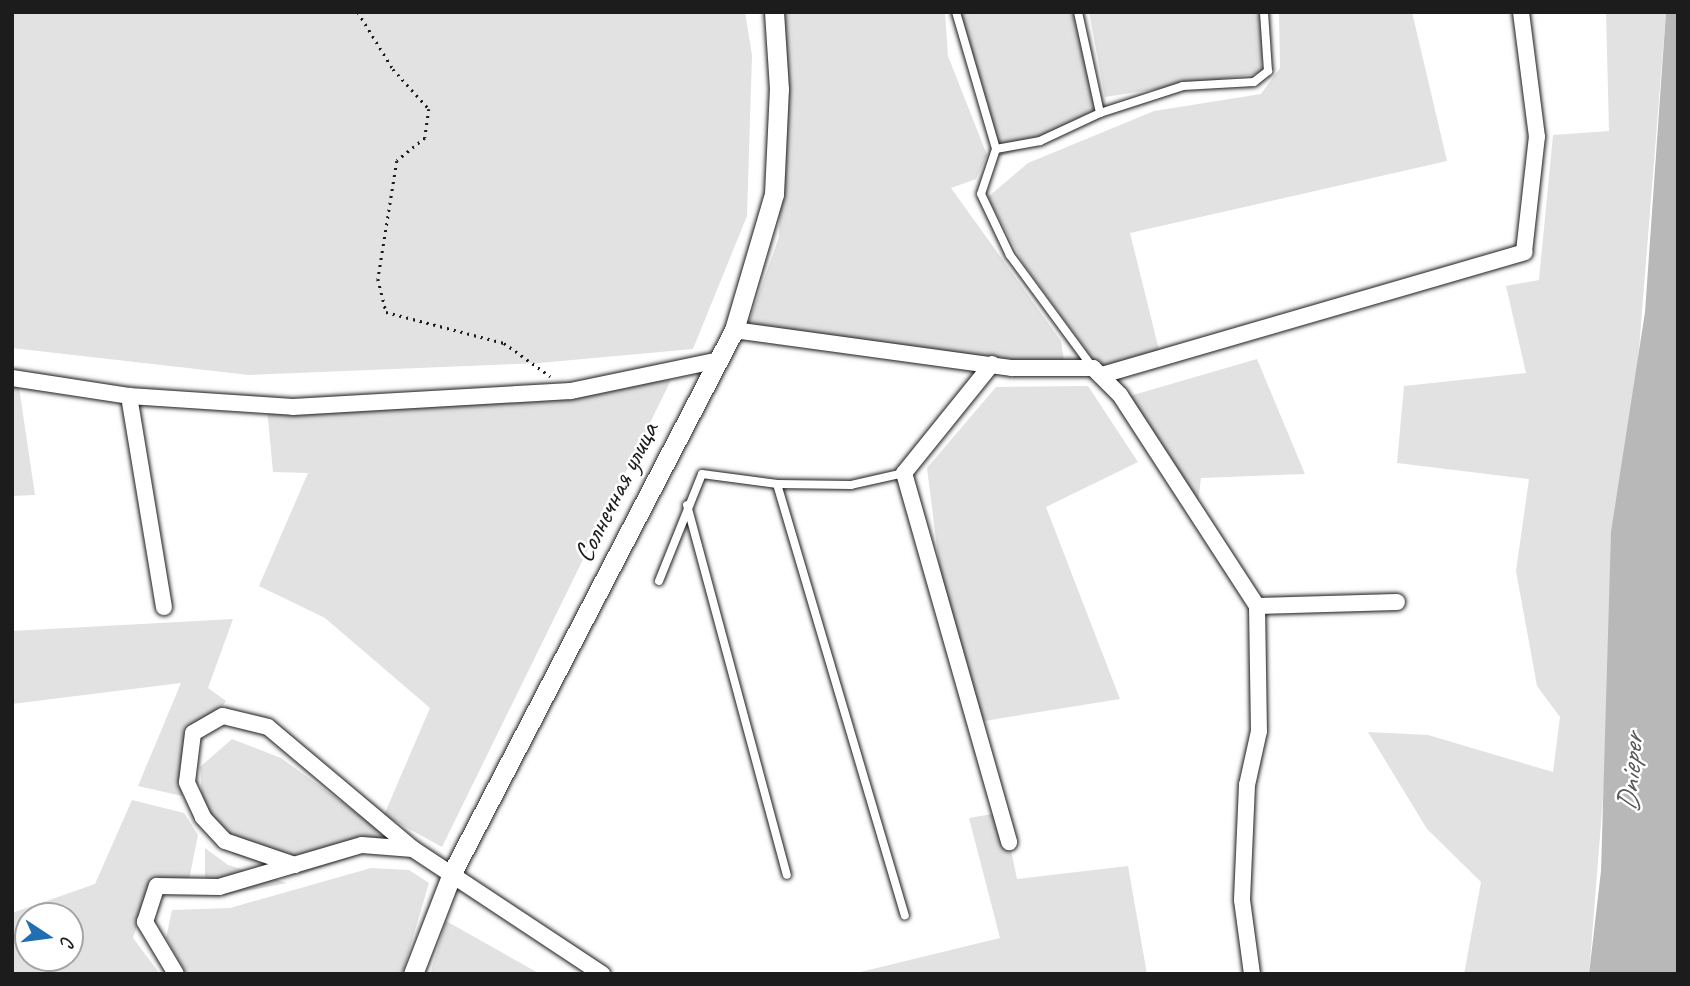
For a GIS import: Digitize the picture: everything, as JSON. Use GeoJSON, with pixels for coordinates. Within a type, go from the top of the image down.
{"type":"FeatureCollection","features":[{"type":"Feature","properties":{"kind":"street","name":"Солнечная улица"},"geometry":{"type":"LineString","coordinates":[[413,974],[450,878],[714,360],[734,330],[760,258],[774,194],[779,89],[774,12]]}},
{"type":"Feature","properties":{"kind":"street"},"geometry":{"type":"LineString","coordinates":[[734,330],[992,364],[1098,372],[1524,252],[1537,137],[1521,12]]}},
{"type":"Feature","properties":{"kind":"street"},"geometry":{"type":"LineString","coordinates":[[12,378],[129,396],[293,407],[571,391],[714,360]]}},
{"type":"Feature","properties":{"kind":"street"},"geometry":{"type":"LineString","coordinates":[[992,364],[904,473],[1009,842]]}},
{"type":"Feature","properties":{"kind":"street"},"geometry":{"type":"LineString","coordinates":[[1098,372],[1257,606],[1259,731],[1247,785],[1242,900],[1252,974]]}},
{"type":"Feature","properties":{"kind":"street"},"geometry":{"type":"LineString","coordinates":[[129,396],[164,607]]}},
{"type":"Feature","properties":{"kind":"street"},"geometry":{"type":"LineString","coordinates":[[1257,606],[1397,603]]}},
{"type":"Feature","properties":{"kind":"street"},"geometry":{"type":"LineString","coordinates":[[295,865],[225,841],[202,817],[187,782],[193,733],[223,716],[268,727],[450,878],[602,974]]}},
{"type":"Feature","properties":{"kind":"street"},"geometry":{"type":"LineString","coordinates":[[176,974],[145,922],[157,886],[219,887],[362,845],[413,849]]}},
{"type":"Feature","properties":{"kind":"lane"},"geometry":{"type":"LineString","coordinates":[[956,12],[996,149],[983,178],[984,201],[1010,255],[1098,372]]}},
{"type":"Feature","properties":{"kind":"lane"},"geometry":{"type":"LineString","coordinates":[[1078,12],[1100,113]]}},
{"type":"Feature","properties":{"kind":"lane"},"geometry":{"type":"LineString","coordinates":[[996,149],[1040,141],[1100,113],[1183,86],[1254,82],[1268,71],[1264,12]]}},
{"type":"Feature","properties":{"kind":"lane"},"geometry":{"type":"LineString","coordinates":[[659,581],[687,505],[702,474],[777,484],[850,485],[904,473]]}},
{"type":"Feature","properties":{"kind":"lane"},"geometry":{"type":"LineString","coordinates":[[777,484],[905,915]]}},
{"type":"Feature","properties":{"kind":"lane"},"geometry":{"type":"LineString","coordinates":[[687,505],[787,875]]}},
{"type":"Feature","properties":{"kind":"path"},"geometry":{"type":"LineString","coordinates":[[358,12],[393,69],[429,109],[425,138],[397,161],[378,279],[386,312],[504,343],[571,391]]}},
{"type":"Feature","properties":{"kind":"shaded area"},"geometry":{"type":"Polygon","coordinates":[[[12,12],[745,12],[752,55],[747,216],[693,349],[539,363],[249,375],[12,348],[12,12]]]}},
{"type":"Feature","properties":{"kind":"shaded area"},"geometry":{"type":"Polygon","coordinates":[[[784,12],[945,12],[948,56],[987,155],[976,179],[951,188],[1061,341],[1064,361],[992,360],[748,325],[779,237],[784,12]]]}},
{"type":"Feature","properties":{"kind":"shaded area"},"geometry":{"type":"Polygon","coordinates":[[[957,12],[1075,12],[1100,119],[1001,156],[964,52],[957,12]]]}},
{"type":"Feature","properties":{"kind":"shaded area"},"geometry":{"type":"Polygon","coordinates":[[[1089,12],[1257,12],[1264,28],[1261,73],[1105,97],[1089,12]]]}},
{"type":"Feature","properties":{"kind":"shaded area"},"geometry":{"type":"Polygon","coordinates":[[[1279,12],[1412,12],[1447,161],[1130,233],[1161,358],[1104,374],[1023,263],[988,197],[1028,163],[1154,111],[1261,94],[1280,68],[1279,12]]]}},
{"type":"Feature","properties":{"kind":"shaded area"},"geometry":{"type":"Polygon","coordinates":[[[1606,12],[1666,12],[1589,974],[1464,974],[1481,882],[1427,829],[1368,732],[1428,735],[1553,772],[1560,717],[1537,686],[1516,571],[1529,479],[1397,463],[1404,386],[1526,373],[1506,286],[1539,280],[1553,135],[1609,131],[1606,12]]]}},
{"type":"Feature","properties":{"kind":"shaded area"},"geometry":{"type":"Polygon","coordinates":[[[1257,359],[1305,474],[1201,478],[1198,503],[1123,398],[1257,359]]]}},
{"type":"Feature","properties":{"kind":"shaded area"},"geometry":{"type":"Polygon","coordinates":[[[12,373],[17,374],[35,495],[12,496],[12,373]]]}},
{"type":"Feature","properties":{"kind":"shaded area"},"geometry":{"type":"Polygon","coordinates":[[[671,380],[442,847],[384,815],[430,708],[325,618],[259,586],[308,473],[273,472],[267,408],[671,380]]]}},
{"type":"Feature","properties":{"kind":"shaded area"},"geometry":{"type":"Polygon","coordinates":[[[1088,386],[1138,462],[1046,507],[1120,699],[984,721],[944,603],[927,468],[996,387],[1088,386]]]}},
{"type":"Feature","properties":{"kind":"shaded area"},"geometry":{"type":"Polygon","coordinates":[[[233,619],[208,688],[226,701],[187,759],[182,796],[138,786],[181,683],[12,704],[12,631],[233,619]]]}},
{"type":"Feature","properties":{"kind":"shaded area"},"geometry":{"type":"Polygon","coordinates":[[[232,739],[281,758],[419,858],[376,849],[302,874],[233,854],[203,814],[200,767],[232,739]]]}},
{"type":"Feature","properties":{"kind":"shaded area"},"geometry":{"type":"Polygon","coordinates":[[[132,800],[184,813],[198,835],[187,890],[149,889],[133,938],[160,974],[12,974],[14,912],[14,972],[84,972],[84,902],[43,902],[95,884],[132,800]]]}},
{"type":"Feature","properties":{"kind":"shaded area"},"geometry":{"type":"Polygon","coordinates":[[[1003,812],[1017,879],[1128,866],[1147,974],[852,974],[1000,938],[969,818],[1003,812]]]}},
{"type":"Feature","properties":{"kind":"shaded area"},"geometry":{"type":"Polygon","coordinates":[[[205,848],[228,865],[287,883],[225,895],[205,883],[205,848]]]}},
{"type":"Feature","properties":{"kind":"shaded area"},"geometry":{"type":"Polygon","coordinates":[[[371,868],[409,870],[429,883],[402,974],[187,974],[166,938],[172,910],[230,908],[371,868]]]}},
{"type":"Feature","properties":{"kind":"shaded area"},"geometry":{"type":"Polygon","coordinates":[[[446,921],[540,974],[430,974],[446,921]]]}},
{"type":"Feature","properties":{"kind":"water","name":"Dnieper"},"geometry":{"type":"Polygon","coordinates":[[[1666,12],[1678,12],[1678,974],[1589,974],[1601,871],[1611,532],[1645,312],[1666,12]]]}}]}
